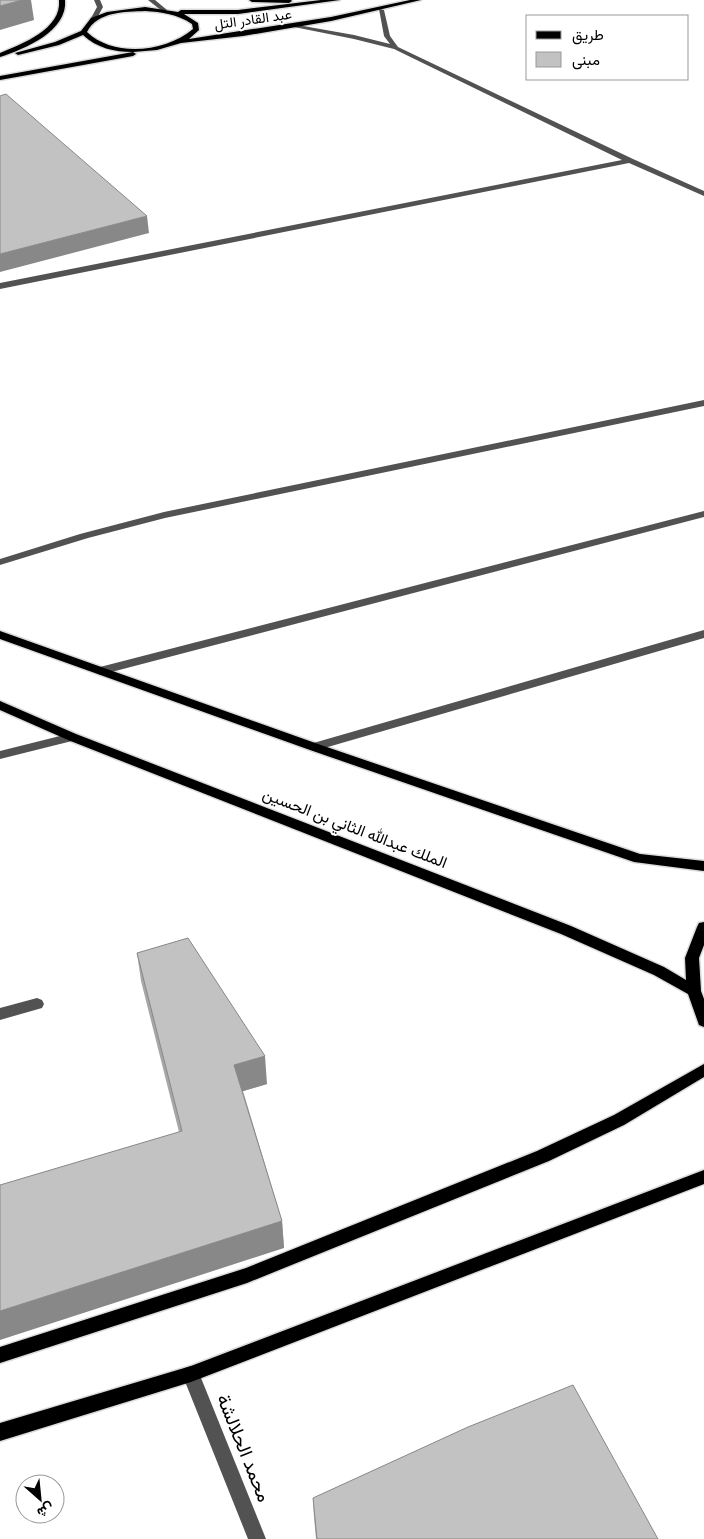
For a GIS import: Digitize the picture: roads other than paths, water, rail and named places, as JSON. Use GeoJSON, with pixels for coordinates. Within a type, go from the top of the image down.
{"type":"FeatureCollection","features":[{"type":"Feature","properties":{"kind":"main road"},"geometry":{"type":"LineString","coordinates":[[0,55],[35,39],[54,25],[61,14],[62,0]]}},
{"type":"Feature","properties":{"kind":"main road"},"geometry":{"type":"LineString","coordinates":[[252,0],[334,1]]}},
{"type":"Feature","properties":{"kind":"main road","name":"عبد القادر التل"},"geometry":{"type":"LineString","coordinates":[[162,47],[381,10],[418,0]]}},
{"type":"Feature","properties":{"kind":"main road"},"geometry":{"type":"LineString","coordinates":[[0,55],[57,44],[84,32],[86,26],[93,20],[107,14],[124,11],[238,12],[334,1]]}},
{"type":"Feature","properties":{"kind":"main road"},"geometry":{"type":"LineString","coordinates":[[175,12],[188,17],[195,23],[196,30],[179,43]]}},
{"type":"Feature","properties":{"kind":"main road"},"geometry":{"type":"LineString","coordinates":[[84,32],[92,41],[110,47],[126,49],[162,47]]}},
{"type":"Feature","properties":{"kind":"main road"},"geometry":{"type":"LineString","coordinates":[[0,78],[162,47]]}},
{"type":"Feature","properties":{"kind":"main road"},"geometry":{"type":"LineString","coordinates":[[0,635],[314,747],[638,859],[704,866]]}},
{"type":"Feature","properties":{"kind":"main road","name":"الملك عبدالله الثاني بن الحسين"},"geometry":{"type":"LineString","coordinates":[[0,705],[72,737],[566,930],[659,971],[694,991]]}},
{"type":"Feature","properties":{"kind":"main road"},"geometry":{"type":"LineString","coordinates":[[704,926],[692,958],[694,991],[704,1021]]}},
{"type":"Feature","properties":{"kind":"main road"},"geometry":{"type":"LineString","coordinates":[[0,1355],[246,1275],[543,1156],[619,1120],[704,1070]]}},
{"type":"Feature","properties":{"kind":"main road"},"geometry":{"type":"LineString","coordinates":[[0,1432],[191,1374],[704,1177]]}},
{"type":"Feature","properties":{"kind":"street"},"geometry":{"type":"LineString","coordinates":[[93,20],[100,7],[97,0]]}},
{"type":"Feature","properties":{"kind":"street"},"geometry":{"type":"LineString","coordinates":[[151,0],[164,10]]}},
{"type":"Feature","properties":{"kind":"street"},"geometry":{"type":"LineString","coordinates":[[381,10],[387,36],[396,48]]}},
{"type":"Feature","properties":{"kind":"street"},"geometry":{"type":"LineString","coordinates":[[292,26],[354,37],[396,48],[630,161],[704,194]]}},
{"type":"Feature","properties":{"kind":"street"},"geometry":{"type":"LineString","coordinates":[[0,286],[630,161]]}},
{"type":"Feature","properties":{"kind":"street"},"geometry":{"type":"LineString","coordinates":[[0,562],[84,536],[164,516],[704,403]]}},
{"type":"Feature","properties":{"kind":"street"},"geometry":{"type":"LineString","coordinates":[[100,671],[704,514]]}},
{"type":"Feature","properties":{"kind":"street"},"geometry":{"type":"LineString","coordinates":[[314,747],[704,634]]}},
{"type":"Feature","properties":{"kind":"street"},"geometry":{"type":"LineString","coordinates":[[0,755],[72,737]]}},
{"type":"Feature","properties":{"kind":"street"},"geometry":{"type":"LineString","coordinates":[[0,1014],[37,1004]]}},
{"type":"Feature","properties":{"kind":"street","name":"محمد الحلالشة"},"geometry":{"type":"LineString","coordinates":[[191,1374],[257,1539]]}}]}
